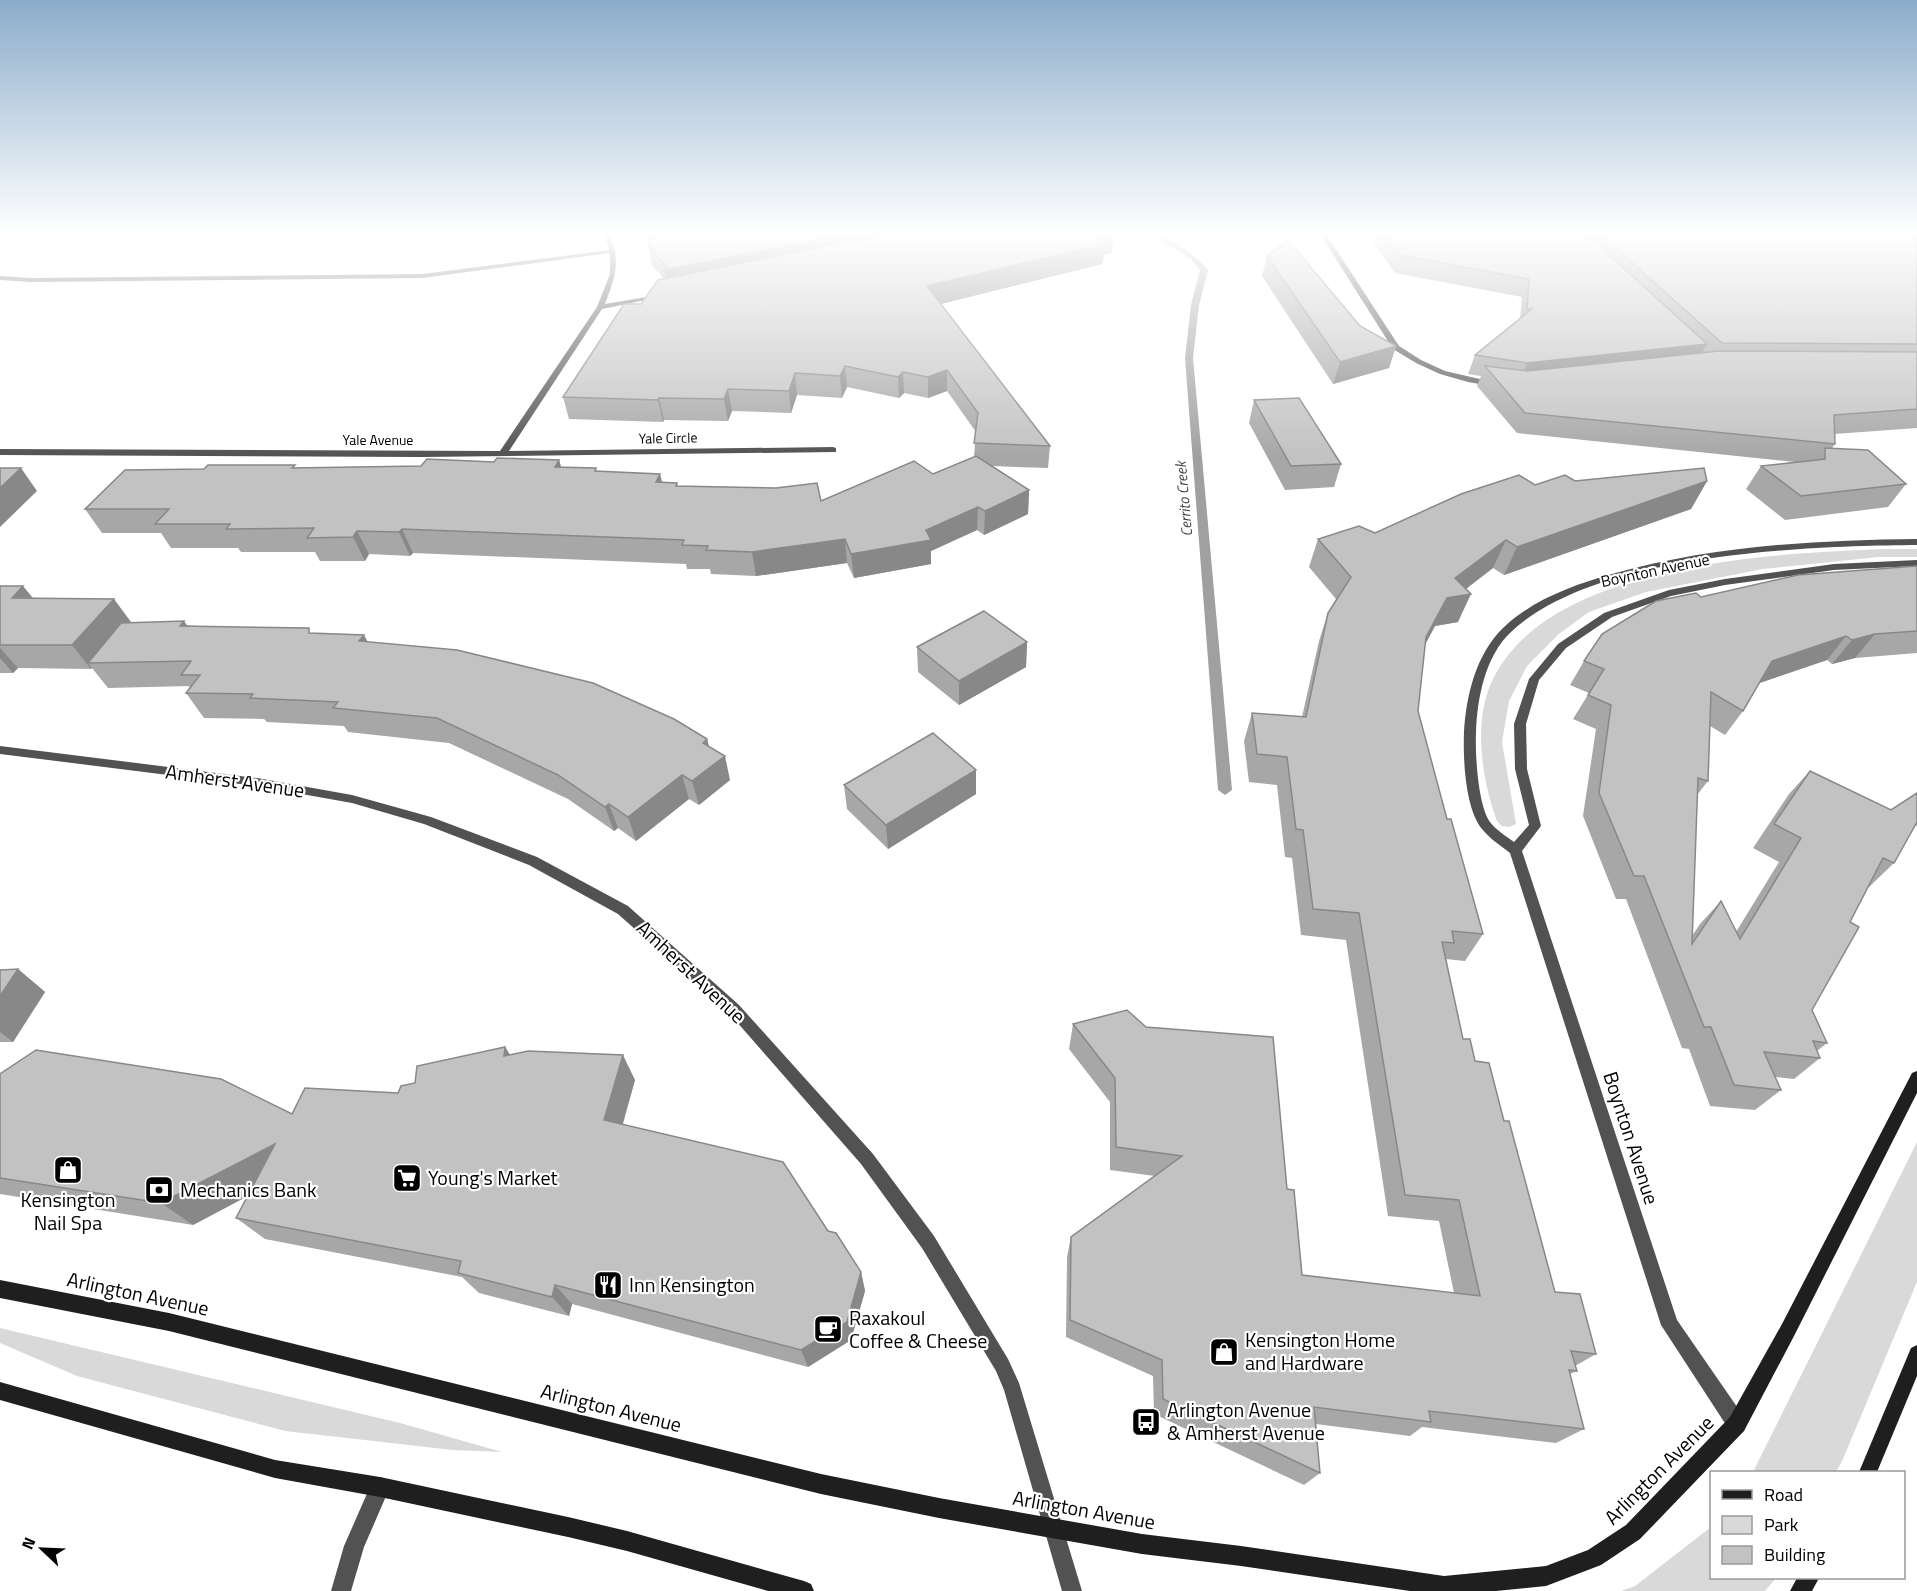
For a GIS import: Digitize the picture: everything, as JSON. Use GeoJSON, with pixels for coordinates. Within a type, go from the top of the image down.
{"type":"FeatureCollection","features":[{"type":"Feature","properties":{"kind":"main road","name":"Arlington Avenue"},"geometry":{"type":"LineString","coordinates":[[0,1289],[169,1322],[821,1484],[1055,1528],[1142,1544],[1242,1556],[1444,1586],[1546,1576],[1594,1558],[1633,1532],[1737,1424],[1788,1330],[1917,1078]]}},
{"type":"Feature","properties":{"kind":"main road"},"geometry":{"type":"LineString","coordinates":[[1869,1471],[1917,1354]]}},
{"type":"Feature","properties":{"kind":"main road"},"geometry":{"type":"LineString","coordinates":[[0,1391],[275,1469],[380,1487],[627,1540],[804,1591]]}},
{"type":"Feature","properties":{"kind":"street"},"geometry":{"type":"LineString","coordinates":[[503,453],[599,308]]}},
{"type":"Feature","properties":{"kind":"street"},"geometry":{"type":"LineString","coordinates":[[1371,308],[1396,347],[1410,358],[1451,376],[1508,386]]}},
{"type":"Feature","properties":{"kind":"street","name":"Yale Circle"},"geometry":{"type":"LineString","coordinates":[[503,453],[832,450]]}},
{"type":"Feature","properties":{"kind":"street","name":"Yale Avenue"},"geometry":{"type":"LineString","coordinates":[[0,452],[503,453]]}},
{"type":"Feature","properties":{"kind":"street","name":"Boynton Avenue"},"geometry":{"type":"LineString","coordinates":[[1737,1424],[1670,1325],[1515,850],[1483,821],[1468,757],[1470,713],[1485,663],[1507,630],[1550,598],[1613,576],[1657,566],[1806,544],[1917,542]]}},
{"type":"Feature","properties":{"kind":"street","name":"Boynton Avenue"},"geometry":{"type":"LineString","coordinates":[[1515,850],[1535,826],[1521,769],[1520,724],[1534,679],[1562,646],[1608,615],[1669,593],[1725,582],[1834,567],[1917,563]]}},
{"type":"Feature","properties":{"kind":"street","name":"Amherst Avenue"},"geometry":{"type":"LineString","coordinates":[[0,750],[257,782],[352,799],[427,820],[532,861],[623,910],[716,990],[734,1009],[867,1159],[928,1242],[1002,1365],[1013,1389],[1072,1591]]}},
{"type":"Feature","properties":{"kind":"street"},"geometry":{"type":"LineString","coordinates":[[341,1591],[354,1546],[380,1487]]}},
{"type":"Feature","properties":{"kind":"green space"},"geometry":{"type":"Polygon","coordinates":[[[1886,549],[1917,549],[1917,557],[1878,557],[1763,569],[1646,592],[1589,612],[1559,634],[1527,666],[1509,701],[1502,742],[1516,824],[1509,827],[1502,826],[1497,821],[1483,767],[1481,728],[1483,709],[1495,675],[1524,638],[1566,609],[1616,587],[1671,572],[1729,561],[1886,549]]]}},
{"type":"Feature","properties":{"kind":"green space"},"geometry":{"type":"Polygon","coordinates":[[[1917,1142],[1917,1282],[1843,1459],[1837,1471],[1753,1471],[1917,1142]]]}},
{"type":"Feature","properties":{"kind":"green space"},"geometry":{"type":"Polygon","coordinates":[[[0,1328],[400,1423],[502,1452],[453,1450],[285,1431],[77,1376],[0,1343],[0,1328]]]}},
{"type":"Feature","properties":{"kind":"green space"},"geometry":{"type":"Polygon","coordinates":[[[1710,1528],[1710,1579],[1775,1579],[1765,1591],[1621,1591],[1635,1586],[1710,1528]]]}},
{"type":"Feature","properties":{"kind":"building"},"geometry":{"type":"Polygon","coordinates":[[[621,308],[944,308],[1050,446],[974,443],[978,413],[947,370],[928,377],[903,372],[898,377],[845,366],[840,376],[795,373],[789,391],[728,389],[724,399],[659,398],[658,400],[563,397],[621,308]]]}},
{"type":"Feature","properties":{"kind":"building"},"geometry":{"type":"Polygon","coordinates":[[[1303,308],[1345,308],[1360,326],[1396,346],[1340,362],[1303,308]]]}},
{"type":"Feature","properties":{"kind":"building"},"geometry":{"type":"Polygon","coordinates":[[[1533,308],[1668,308],[1707,344],[1527,363],[1475,355],[1533,308]]]}},
{"type":"Feature","properties":{"kind":"building"},"geometry":{"type":"Polygon","coordinates":[[[1683,308],[1917,308],[1917,344],[1722,343],[1683,308]]]}},
{"type":"Feature","properties":{"kind":"building"},"geometry":{"type":"Polygon","coordinates":[[[1719,351],[1917,352],[1917,409],[1834,415],[1835,444],[1525,413],[1485,366],[1528,371],[1719,351]]]}},
{"type":"Feature","properties":{"kind":"building"},"geometry":{"type":"Polygon","coordinates":[[[1299,398],[1341,464],[1291,466],[1254,400],[1299,398]]]}},
{"type":"Feature","properties":{"kind":"building"},"geometry":{"type":"Polygon","coordinates":[[[1825,448],[1868,450],[1906,484],[1801,496],[1761,466],[1825,459],[1825,448]]]}},
{"type":"Feature","properties":{"kind":"building"},"geometry":{"type":"Polygon","coordinates":[[[976,456],[1029,490],[985,511],[978,507],[926,530],[931,540],[851,554],[845,539],[752,552],[706,550],[708,546],[682,545],[684,540],[402,529],[399,532],[357,531],[353,537],[307,538],[314,528],[226,529],[230,524],[155,524],[169,509],[85,509],[125,470],[204,469],[208,465],[295,465],[292,468],[421,466],[427,459],[494,462],[497,458],[559,460],[555,467],[660,474],[656,482],[677,483],[676,486],[776,488],[817,483],[821,501],[914,461],[933,474],[976,456]]]}},
{"type":"Feature","properties":{"kind":"building"},"geometry":{"type":"Polygon","coordinates":[[[0,468],[21,468],[0,488],[0,468]]]}},
{"type":"Feature","properties":{"kind":"building"},"geometry":{"type":"Polygon","coordinates":[[[1704,468],[1707,481],[1517,547],[1506,540],[1455,578],[1471,594],[1447,598],[1426,637],[1418,711],[1447,819],[1451,819],[1483,934],[1452,931],[1454,943],[1442,942],[1463,1039],[1470,1039],[1475,1061],[1489,1063],[1504,1121],[1509,1121],[1555,1292],[1580,1294],[1596,1354],[1571,1351],[1577,1371],[1569,1370],[1584,1429],[1429,1411],[1431,1422],[1314,1407],[1320,1473],[1163,1399],[1162,1360],[1070,1320],[1071,1237],[1182,1156],[1116,1147],[1115,1078],[1073,1024],[1127,1010],[1146,1027],[1273,1037],[1287,1189],[1294,1190],[1302,1275],[1480,1296],[1459,1200],[1405,1195],[1359,913],[1313,909],[1303,830],[1296,829],[1287,757],[1257,754],[1252,713],[1306,717],[1328,613],[1351,577],[1318,539],[1359,526],[1375,533],[1461,494],[1519,475],[1535,485],[1565,475],[1575,481],[1704,468]]]}},
{"type":"Feature","properties":{"kind":"building"},"geometry":{"type":"Polygon","coordinates":[[[1917,566],[1917,631],[1875,634],[1852,640],[1846,636],[1772,661],[1743,711],[1711,692],[1708,781],[1698,778],[1692,944],[1721,901],[1740,939],[1801,838],[1774,824],[1810,771],[1891,810],[1917,793],[1917,822],[1894,863],[1883,858],[1850,922],[1859,927],[1812,1010],[1827,1043],[1813,1041],[1820,1058],[1764,1052],[1781,1090],[1734,1085],[1711,1027],[1704,1027],[1644,876],[1634,876],[1599,793],[1611,705],[1588,695],[1604,669],[1584,661],[1602,634],[1656,601],[1696,593],[1701,597],[1798,575],[1917,566]]]}},
{"type":"Feature","properties":{"kind":"building"},"geometry":{"type":"Polygon","coordinates":[[[0,586],[23,586],[12,598],[114,599],[72,645],[0,645],[0,586]]]}},
{"type":"Feature","properties":{"kind":"building"},"geometry":{"type":"Polygon","coordinates":[[[984,611],[1027,642],[959,681],[917,647],[984,611]]]}},
{"type":"Feature","properties":{"kind":"building"},"geometry":{"type":"Polygon","coordinates":[[[184,621],[180,626],[309,628],[309,633],[364,635],[359,641],[457,650],[593,683],[674,719],[707,739],[703,743],[725,756],[692,781],[682,775],[628,817],[609,804],[605,807],[558,775],[437,718],[333,708],[338,702],[250,698],[253,694],[186,693],[200,675],[181,675],[191,661],[88,663],[121,623],[184,621]]]}},
{"type":"Feature","properties":{"kind":"building"},"geometry":{"type":"Polygon","coordinates":[[[933,733],[976,770],[886,825],[844,785],[933,733]]]}},
{"type":"Feature","properties":{"kind":"building"},"geometry":{"type":"Polygon","coordinates":[[[18,969],[0,996],[0,970],[18,969]]]}},
{"type":"Feature","properties":{"kind":"building"},"geometry":{"type":"Polygon","coordinates":[[[505,1047],[504,1056],[528,1051],[623,1055],[604,1120],[783,1162],[828,1231],[836,1233],[861,1272],[847,1322],[801,1350],[555,1285],[552,1297],[458,1273],[461,1261],[236,1218],[275,1144],[161,1203],[0,1178],[0,1074],[36,1050],[221,1079],[292,1114],[305,1088],[398,1093],[401,1086],[415,1083],[417,1066],[505,1047]]]}},
{"type":"Feature","properties":{"kind":"waterway","name":"Cerrito Creek"},"geometry":{"type":"LineString","coordinates":[[1195,308],[1189,358],[1225,790]]}},
{"type":"Feature","properties":{"kind":"place","name":"Kensington Nail Spa"},"geometry":{"type":"Point","coordinates":[68,1170]}},
{"type":"Feature","properties":{"kind":"place","name":"Young's Market"},"geometry":{"type":"Point","coordinates":[407,1178]}},
{"type":"Feature","properties":{"kind":"place","name":"Mechanics Bank"},"geometry":{"type":"Point","coordinates":[159,1190]}},
{"type":"Feature","properties":{"kind":"place","name":"Inn Kensington"},"geometry":{"type":"Point","coordinates":[608,1285]}},
{"type":"Feature","properties":{"kind":"place","name":"Raxakoul Coffee & Cheese"},"geometry":{"type":"Point","coordinates":[828,1329]}},
{"type":"Feature","properties":{"kind":"place","name":"Kensington Home and Hardware"},"geometry":{"type":"Point","coordinates":[1224,1352]}},
{"type":"Feature","properties":{"kind":"place","name":"Arlington Avenue & Amherst Avenue"},"geometry":{"type":"Point","coordinates":[1146,1422]}}]}
